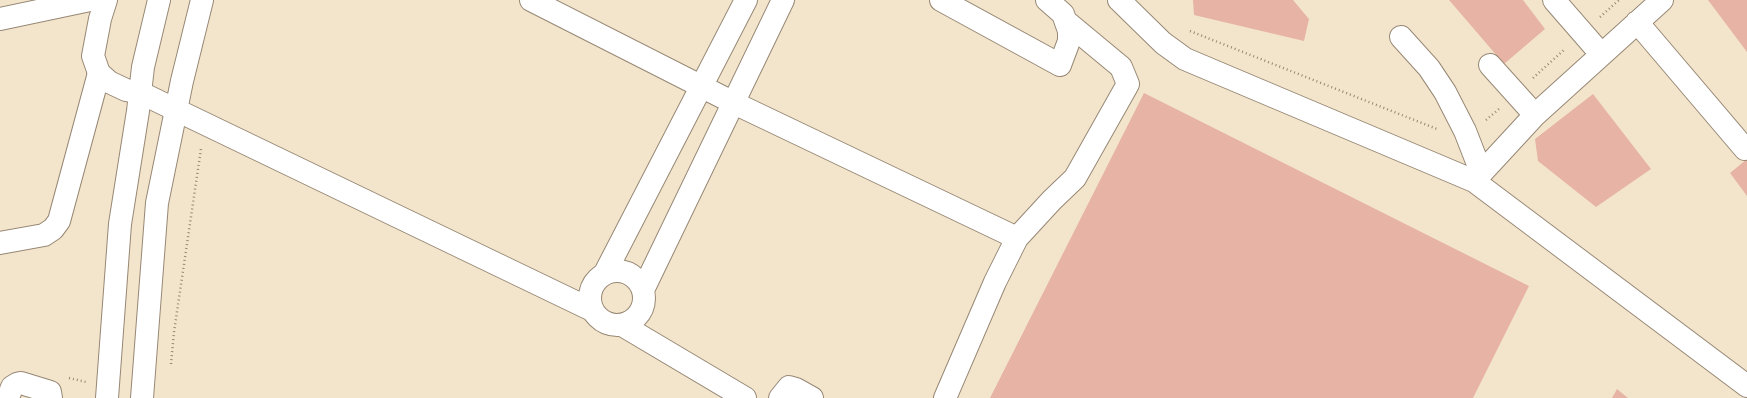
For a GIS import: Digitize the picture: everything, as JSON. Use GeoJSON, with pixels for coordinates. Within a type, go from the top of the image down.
{"type":"FeatureCollection","features":[{"type":"Feature","properties":{"kind":"street"},"geometry":{"type":"LineString","coordinates":[[0,19],[90,0]]}},
{"type":"Feature","properties":{"kind":"street"},"geometry":{"type":"LineString","coordinates":[[106,0],[100,19],[93,56],[99,74],[109,82],[126,90],[141,93],[592,310]]}},
{"type":"Feature","properties":{"kind":"street"},"geometry":{"type":"LineString","coordinates":[[107,398],[120,224],[141,93],[143,67],[159,0]]}},
{"type":"Feature","properties":{"kind":"street"},"geometry":{"type":"LineString","coordinates":[[142,398],[157,203],[182,81],[202,0]]}},
{"type":"Feature","properties":{"kind":"street"},"geometry":{"type":"LineString","coordinates":[[531,0],[734,103],[1017,238]]}},
{"type":"Feature","properties":{"kind":"street"},"geometry":{"type":"LineString","coordinates":[[606,273],[746,0]]}},
{"type":"Feature","properties":{"kind":"street"},"geometry":{"type":"LineString","coordinates":[[643,290],[783,0]]}},
{"type":"Feature","properties":{"kind":"street"},"geometry":{"type":"LineString","coordinates":[[945,398],[995,282],[1017,238],[1052,200],[1075,178],[1128,84],[1122,67],[1068,23],[1063,14],[1047,0]]}},
{"type":"Feature","properties":{"kind":"street"},"geometry":{"type":"LineString","coordinates":[[1554,0],[1601,54]]}},
{"type":"Feature","properties":{"kind":"street"},"geometry":{"type":"LineString","coordinates":[[1478,176],[1535,115],[1662,0]]}},
{"type":"Feature","properties":{"kind":"street"},"geometry":{"type":"LineString","coordinates":[[952,2],[1060,65],[1069,41],[1068,23]]}},
{"type":"Feature","properties":{"kind":"street"},"geometry":{"type":"LineString","coordinates":[[1124,2],[1163,43],[1185,59],[1478,176],[1745,381]]}},
{"type":"Feature","properties":{"kind":"street"},"geometry":{"type":"LineString","coordinates":[[1637,22],[1745,149]]}},
{"type":"Feature","properties":{"kind":"street"},"geometry":{"type":"LineString","coordinates":[[1401,37],[1437,79],[1465,132],[1478,176]]}},
{"type":"Feature","properties":{"kind":"street"},"geometry":{"type":"LineString","coordinates":[[1490,65],[1535,115]]}},
{"type":"Feature","properties":{"kind":"street"},"geometry":{"type":"LineString","coordinates":[[0,243],[44,235],[54,229],[59,221],[99,74]]}},
{"type":"Feature","properties":{"kind":"street"},"geometry":{"type":"LineString","coordinates":[[614,271],[628,273],[639,282],[643,290],[644,304],[641,312],[631,322],[622,325],[613,325],[604,322],[597,317],[592,310],[589,297],[591,289],[598,278],[606,273],[614,271]]}},
{"type":"Feature","properties":{"kind":"street"},"geometry":{"type":"LineString","coordinates":[[622,325],[745,398]]}},
{"type":"Feature","properties":{"kind":"street"},"geometry":{"type":"LineString","coordinates":[[9,394],[14,385],[21,383],[50,392],[51,398]]}},
{"type":"Feature","properties":{"kind":"street"},"geometry":{"type":"LineString","coordinates":[[780,398],[789,387],[796,388],[812,398]]}},
{"type":"Feature","properties":{"kind":"path"},"geometry":{"type":"LineString","coordinates":[[1187,30],[1438,130],[1455,133],[1465,132],[1477,128],[1619,0]]}},
{"type":"Feature","properties":{"kind":"path"},"geometry":{"type":"LineString","coordinates":[[170,369],[174,332],[201,149]]}},
{"type":"Feature","properties":{"kind":"building"},"geometry":{"type":"Polygon","coordinates":[[[1193,0],[1293,0],[1309,19],[1304,41],[1194,15],[1193,0]]]}},
{"type":"Feature","properties":{"kind":"building"},"geometry":{"type":"Polygon","coordinates":[[[1449,0],[1523,0],[1545,29],[1504,64],[1449,0]]]}},
{"type":"Feature","properties":{"kind":"building"},"geometry":{"type":"Polygon","coordinates":[[[1708,0],[1747,0],[1747,52],[1708,0]]]}},
{"type":"Feature","properties":{"kind":"building"},"geometry":{"type":"Polygon","coordinates":[[[1144,93],[1529,286],[1473,398],[990,398],[1144,93]]]}},
{"type":"Feature","properties":{"kind":"building"},"geometry":{"type":"Polygon","coordinates":[[[1593,94],[1651,169],[1596,207],[1538,161],[1535,139],[1593,94]]]}},
{"type":"Feature","properties":{"kind":"building"},"geometry":{"type":"Polygon","coordinates":[[[1747,159],[1747,196],[1730,173],[1747,159]]]}},
{"type":"Feature","properties":{"kind":"building"},"geometry":{"type":"Polygon","coordinates":[[[1617,389],[1628,398],[1612,398],[1617,389]]]}}]}
